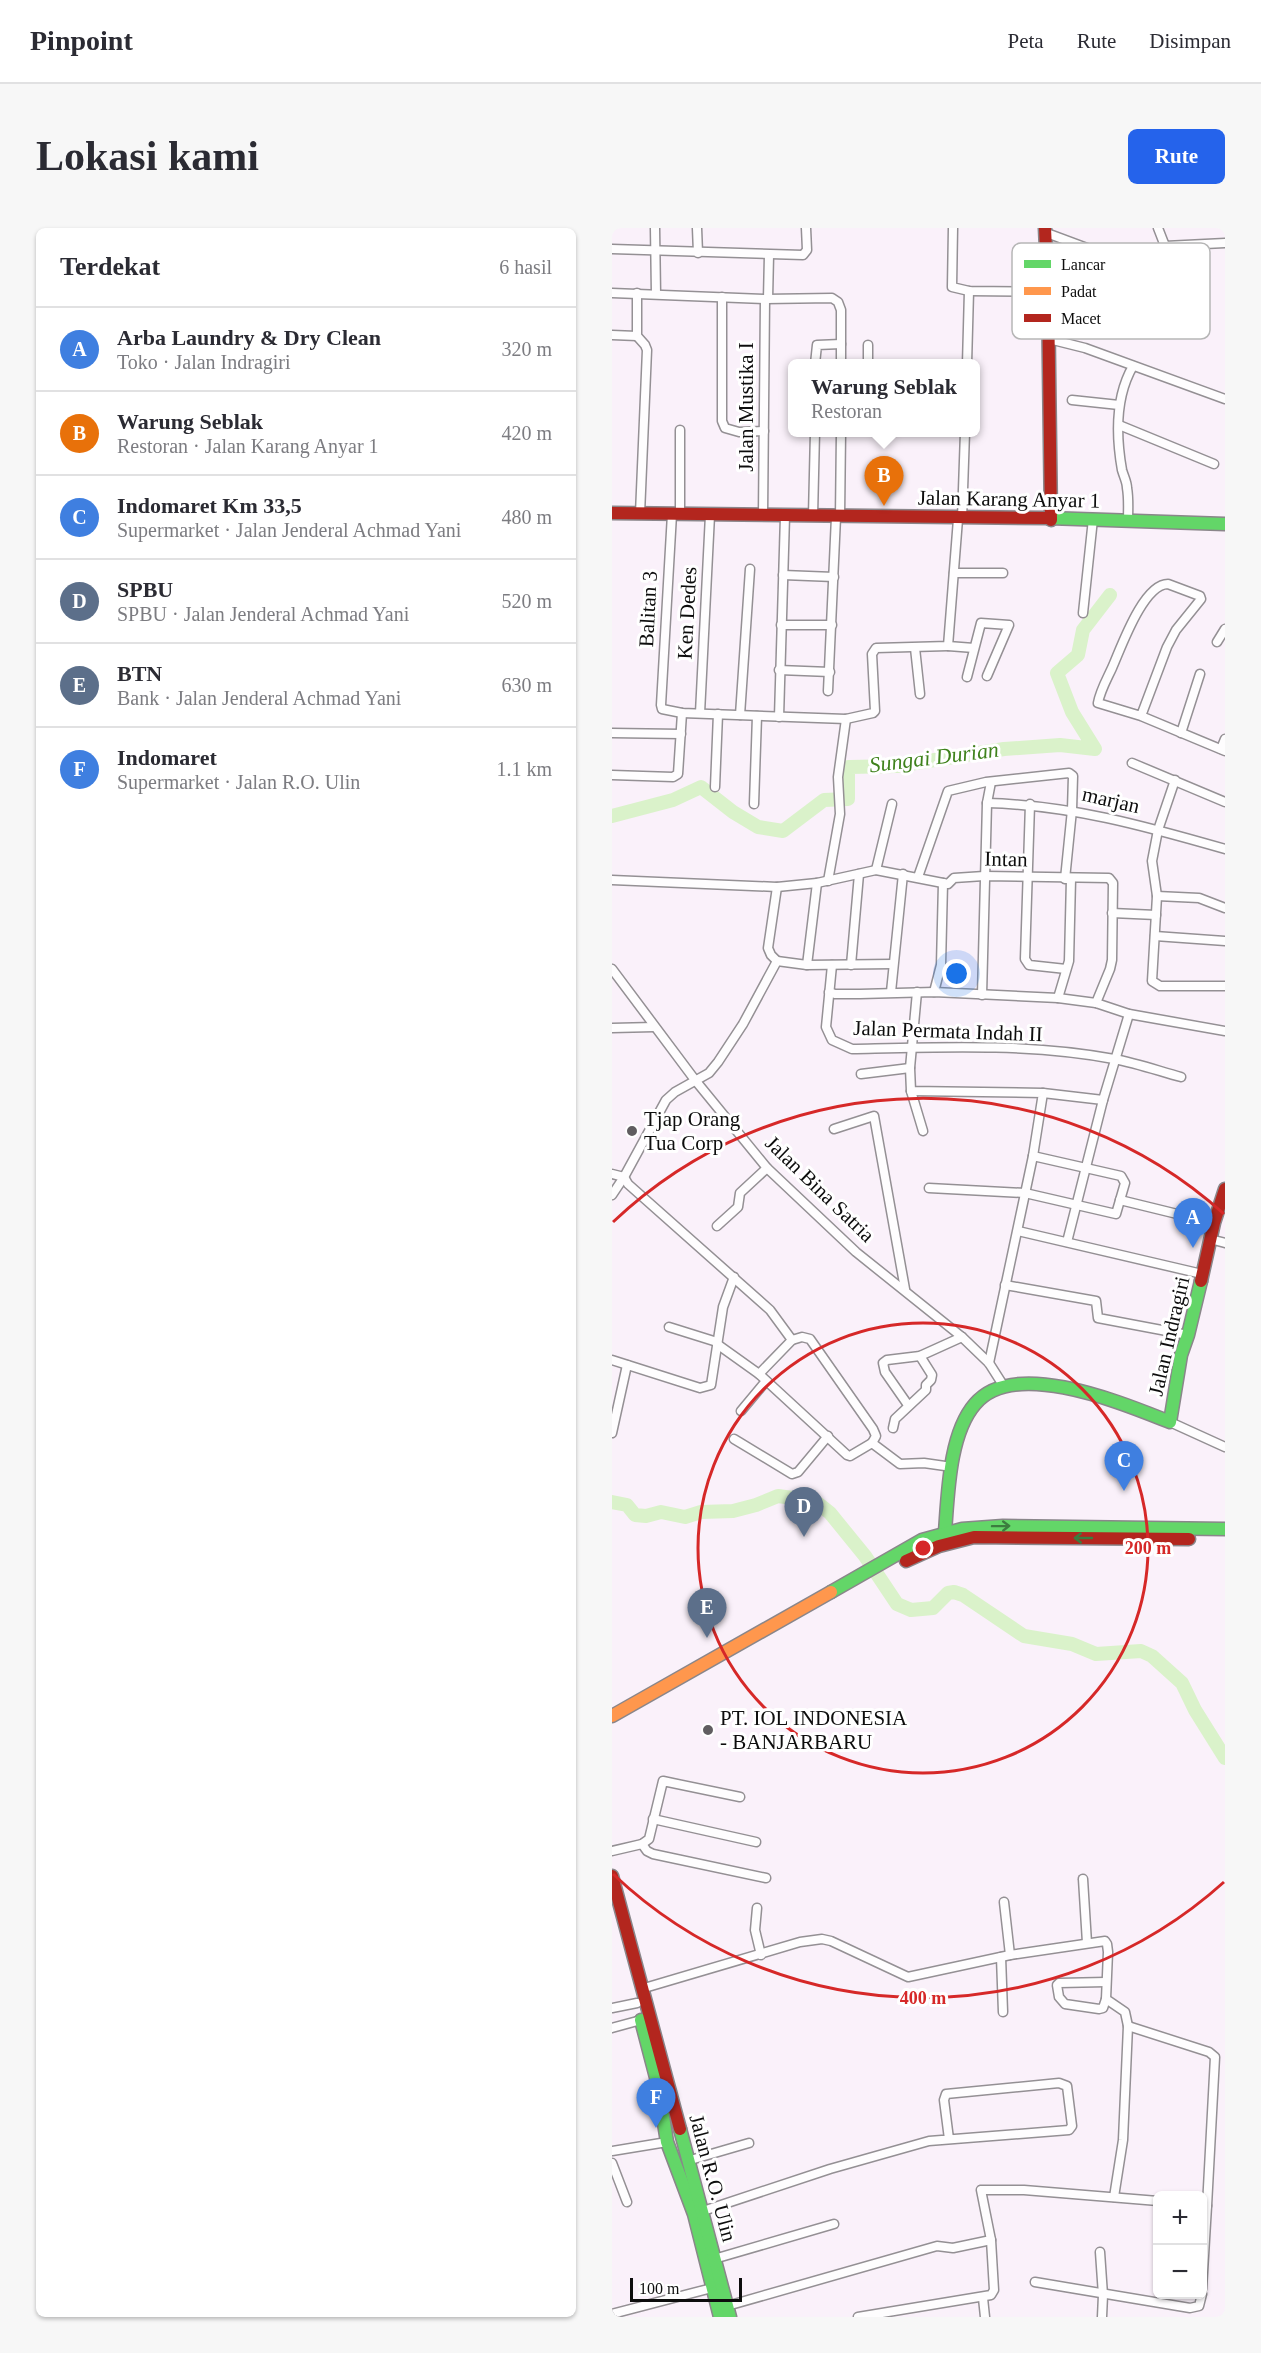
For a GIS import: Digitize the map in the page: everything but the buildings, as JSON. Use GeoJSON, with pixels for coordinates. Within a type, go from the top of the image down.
{"type":"FeatureCollection","features":[{"type":"Feature","properties":{"kind":"main road"},"geometry":{"type":"LineString","coordinates":[[1048,339],[1051,520]]}},
{"type":"Feature","properties":{"kind":"main road","name":"Jalan Karang Anyar 1"},"geometry":{"type":"LineString","coordinates":[[612,513],[1093,519],[1225,524]]}},
{"type":"Feature","properties":{"kind":"main road","name":"Jalan Indragiri"},"geometry":{"type":"LineString","coordinates":[[1170,1422],[1181,1355],[1188,1335],[1214,1223],[1225,1189]]}},
{"type":"Feature","properties":{"kind":"main road"},"geometry":{"type":"LineString","coordinates":[[945,1532],[952,1467],[963,1427],[974,1403],[989,1391],[1003,1385],[1037,1383],[1058,1385],[1170,1422]]}},
{"type":"Feature","properties":{"kind":"main road"},"geometry":{"type":"LineString","coordinates":[[612,1725],[870,1576],[922,1540],[945,1532],[975,1527],[1003,1526],[1186,1534],[1225,1539]]}},
{"type":"Feature","properties":{"kind":"main road"},"geometry":{"type":"LineString","coordinates":[[1186,1534],[1225,1529]]}},
{"type":"Feature","properties":{"kind":"main road"},"geometry":{"type":"LineString","coordinates":[[888,1565],[950,1541],[974,1537],[1110,1532]]}},
{"type":"Feature","properties":{"kind":"main road"},"geometry":{"type":"LineString","coordinates":[[612,1716],[870,1576]]}},
{"type":"Feature","properties":{"kind":"main road","name":"Jalan R.O. Ulin"},"geometry":{"type":"LineString","coordinates":[[612,1876],[641,1989],[658,2069]]}},
{"type":"Feature","properties":{"kind":"main road","name":"Jalan R.O. Ulin"},"geometry":{"type":"LineString","coordinates":[[612,1906],[641,2020],[687,2161],[712,2288],[726,2314]]}},
{"type":"Feature","properties":{"kind":"main road","name":"Jalan R.O. Ulin"},"geometry":{"type":"LineString","coordinates":[[662,2083],[667,2142],[698,2213],[714,2259],[726,2314]]}},
{"type":"Feature","properties":{"kind":"street"},"geometry":{"type":"LineString","coordinates":[[656,228],[656,294]]}},
{"type":"Feature","properties":{"kind":"street"},"geometry":{"type":"LineString","coordinates":[[697,228],[698,253]]}},
{"type":"Feature","properties":{"kind":"street"},"geometry":{"type":"LineString","coordinates":[[612,249],[803,255],[807,250],[806,228]]}},
{"type":"Feature","properties":{"kind":"street"},"geometry":{"type":"LineString","coordinates":[[953,228],[952,287],[969,291],[1012,292]]}},
{"type":"Feature","properties":{"kind":"street"},"geometry":{"type":"LineString","coordinates":[[1158,228],[1164,243]]}},
{"type":"Feature","properties":{"kind":"street"},"geometry":{"type":"LineString","coordinates":[[1044,230],[1078,243]]}},
{"type":"Feature","properties":{"kind":"street"},"geometry":{"type":"LineString","coordinates":[[1210,244],[1225,243]]}},
{"type":"Feature","properties":{"kind":"street","name":"Jalan Mustika I"},"geometry":{"type":"LineString","coordinates":[[763,516],[766,299],[769,255]]}},
{"type":"Feature","properties":{"kind":"street"},"geometry":{"type":"LineString","coordinates":[[967,359],[969,291]]}},
{"type":"Feature","properties":{"kind":"street"},"geometry":{"type":"LineString","coordinates":[[612,292],[659,296],[766,299],[832,298],[838,302],[841,309],[841,359]]}},
{"type":"Feature","properties":{"kind":"street"},"geometry":{"type":"LineString","coordinates":[[637,294],[637,336],[645,345],[646,350],[640,514]]}},
{"type":"Feature","properties":{"kind":"street"},"geometry":{"type":"LineString","coordinates":[[722,297],[722,421],[725,428],[730,431],[764,431]]}},
{"type":"Feature","properties":{"kind":"street"},"geometry":{"type":"LineString","coordinates":[[612,335],[637,336]]}},
{"type":"Feature","properties":{"kind":"street"},"geometry":{"type":"LineString","coordinates":[[1048,339],[1085,348],[1225,399]]}},
{"type":"Feature","properties":{"kind":"street"},"geometry":{"type":"LineString","coordinates":[[815,359],[817,345],[841,344]]}},
{"type":"Feature","properties":{"kind":"street"},"geometry":{"type":"LineString","coordinates":[[868,345],[868,359]]}},
{"type":"Feature","properties":{"kind":"street"},"geometry":{"type":"LineString","coordinates":[[1128,521],[1127,486],[1121,461],[1119,405],[1125,379],[1132,366]]}},
{"type":"Feature","properties":{"kind":"street"},"geometry":{"type":"LineString","coordinates":[[1072,400],[1119,405]]}},
{"type":"Feature","properties":{"kind":"street"},"geometry":{"type":"LineString","coordinates":[[1119,424],[1214,464]]}},
{"type":"Feature","properties":{"kind":"street","name":"Balitan 3"},"geometry":{"type":"LineString","coordinates":[[680,430],[661,705],[665,710],[682,713]]}},
{"type":"Feature","properties":{"kind":"street"},"geometry":{"type":"LineString","coordinates":[[813,516],[815,437]]}},
{"type":"Feature","properties":{"kind":"street"},"geometry":{"type":"LineString","coordinates":[[828,691],[838,517],[840,437]]}},
{"type":"Feature","properties":{"kind":"street"},"geometry":{"type":"LineString","coordinates":[[948,646],[960,519],[965,437]]}},
{"type":"Feature","properties":{"kind":"street","name":"Ken Dedes"},"geometry":{"type":"LineString","coordinates":[[700,713],[710,515]]}},
{"type":"Feature","properties":{"kind":"street"},"geometry":{"type":"LineString","coordinates":[[779,717],[785,516]]}},
{"type":"Feature","properties":{"kind":"street"},"geometry":{"type":"LineString","coordinates":[[1083,613],[1093,519]]}},
{"type":"Feature","properties":{"kind":"street"},"geometry":{"type":"LineString","coordinates":[[740,715],[750,569]]}},
{"type":"Feature","properties":{"kind":"street"},"geometry":{"type":"LineString","coordinates":[[954,573],[1003,573]]}},
{"type":"Feature","properties":{"kind":"street"},"geometry":{"type":"LineString","coordinates":[[783,575],[834,577]]}},
{"type":"Feature","properties":{"kind":"street"},"geometry":{"type":"LineString","coordinates":[[1141,716],[1167,647],[1176,630],[1201,598],[1168,584],[1163,584],[1151,593],[1133,618],[1098,700],[1100,705],[1141,716],[1223,750],[1225,739]]}},
{"type":"Feature","properties":{"kind":"street"},"geometry":{"type":"LineString","coordinates":[[967,678],[981,623],[1009,625],[987,676]]}},
{"type":"Feature","properties":{"kind":"street"},"geometry":{"type":"LineString","coordinates":[[781,625],[832,625]]}},
{"type":"Feature","properties":{"kind":"street"},"geometry":{"type":"LineString","coordinates":[[1217,642],[1225,629]]}},
{"type":"Feature","properties":{"kind":"street"},"geometry":{"type":"LineString","coordinates":[[612,775],[676,776],[679,771],[682,713],[846,719],[873,713],[875,711],[874,650],[876,648],[948,646],[974,648]]}},
{"type":"Feature","properties":{"kind":"street"},"geometry":{"type":"LineString","coordinates":[[915,648],[920,694]]}},
{"type":"Feature","properties":{"kind":"street"},"geometry":{"type":"LineString","coordinates":[[779,670],[830,672]]}},
{"type":"Feature","properties":{"kind":"street"},"geometry":{"type":"LineString","coordinates":[[1181,733],[1200,674]]}},
{"type":"Feature","properties":{"kind":"street"},"geometry":{"type":"LineString","coordinates":[[715,787],[718,714]]}},
{"type":"Feature","properties":{"kind":"street"},"geometry":{"type":"LineString","coordinates":[[754,804],[757,716]]}},
{"type":"Feature","properties":{"kind":"street"},"geometry":{"type":"LineString","coordinates":[[828,881],[841,807],[838,777],[846,719]]}},
{"type":"Feature","properties":{"kind":"street"},"geometry":{"type":"LineString","coordinates":[[612,733],[681,734]]}},
{"type":"Feature","properties":{"kind":"street"},"geometry":{"type":"LineString","coordinates":[[1132,763],[1225,802]]}},
{"type":"Feature","properties":{"kind":"street"},"geometry":{"type":"LineString","coordinates":[[918,877],[948,791],[991,782],[1072,774],[1068,879],[1070,961],[1058,998]]}},
{"type":"Feature","properties":{"kind":"street"},"geometry":{"type":"LineString","coordinates":[[1175,780],[1158,830],[1152,861],[1157,896],[1152,981],[1155,984],[1225,986]]}},
{"type":"Feature","properties":{"kind":"street"},"geometry":{"type":"LineString","coordinates":[[982,995],[987,803],[991,782]]}},
{"type":"Feature","properties":{"kind":"street","name":"marjan"},"geometry":{"type":"LineString","coordinates":[[987,803],[1030,804],[1072,810],[1158,830],[1225,849]]}},
{"type":"Feature","properties":{"kind":"street"},"geometry":{"type":"LineString","coordinates":[[876,870],[892,804]]}},
{"type":"Feature","properties":{"kind":"street"},"geometry":{"type":"LineString","coordinates":[[1030,804],[1026,963],[1066,969]]}},
{"type":"Feature","properties":{"kind":"street","name":"Intan"},"geometry":{"type":"LineString","coordinates":[[612,880],[777,887],[817,883],[876,870],[948,884],[954,878],[984,876],[1113,880],[1110,969],[1096,1003]]}},
{"type":"Feature","properties":{"kind":"street"},"geometry":{"type":"LineString","coordinates":[[851,964],[859,874]]}},
{"type":"Feature","properties":{"kind":"street"},"geometry":{"type":"LineString","coordinates":[[891,992],[903,874]]}},
{"type":"Feature","properties":{"kind":"street"},"geometry":{"type":"LineString","coordinates":[[807,965],[817,883]]}},
{"type":"Feature","properties":{"kind":"street"},"geometry":{"type":"LineString","coordinates":[[934,992],[941,965],[943,883]]}},
{"type":"Feature","properties":{"kind":"street"},"geometry":{"type":"LineString","coordinates":[[777,887],[768,945],[769,952],[777,961],[807,965],[893,964]]}},
{"type":"Feature","properties":{"kind":"street"},"geometry":{"type":"LineString","coordinates":[[1157,896],[1199,898],[1225,908]]}},
{"type":"Feature","properties":{"kind":"street"},"geometry":{"type":"LineString","coordinates":[[1112,913],[1156,915]]}},
{"type":"Feature","properties":{"kind":"street"},"geometry":{"type":"LineString","coordinates":[[1155,936],[1225,941]]}},
{"type":"Feature","properties":{"kind":"street"},"geometry":{"type":"LineString","coordinates":[[612,1195],[666,1100],[709,1073],[718,1062],[743,1024],[777,961]]}},
{"type":"Feature","properties":{"kind":"street","name":"Jalan Permata Indah II"},"geometry":{"type":"LineString","coordinates":[[832,965],[826,1027],[832,1040],[852,1049],[1018,1049],[1114,1059],[1181,1077]]}},
{"type":"Feature","properties":{"kind":"street","name":"Jalan Bina Satria"},"geometry":{"type":"LineString","coordinates":[[612,969],[695,1080],[767,1168],[856,1252],[962,1337],[989,1363],[1003,1385]]}},
{"type":"Feature","properties":{"kind":"street"},"geometry":{"type":"LineString","coordinates":[[830,992],[843,994],[934,992],[1058,998],[1096,1003],[1129,1014],[1225,1031]]}},
{"type":"Feature","properties":{"kind":"street"},"geometry":{"type":"LineString","coordinates":[[916,992],[911,1048],[911,1091],[923,1131]]}},
{"type":"Feature","properties":{"kind":"street"},"geometry":{"type":"LineString","coordinates":[[1067,1242],[1114,1059],[1129,1014]]}},
{"type":"Feature","properties":{"kind":"street"},"geometry":{"type":"LineString","coordinates":[[612,1028],[654,1027]]}},
{"type":"Feature","properties":{"kind":"street"},"geometry":{"type":"LineString","coordinates":[[861,1074],[910,1068]]}},
{"type":"Feature","properties":{"kind":"street"},"geometry":{"type":"LineString","coordinates":[[911,1091],[1043,1094],[1103,1100]]}},
{"type":"Feature","properties":{"kind":"street"},"geometry":{"type":"LineString","coordinates":[[989,1363],[1034,1156],[1043,1094]]}},
{"type":"Feature","properties":{"kind":"street"},"geometry":{"type":"LineString","coordinates":[[834,1129],[874,1116],[905,1289]]}},
{"type":"Feature","properties":{"kind":"street"},"geometry":{"type":"LineString","coordinates":[[929,1188],[1025,1193],[1116,1214],[1125,1183],[1121,1176],[1034,1156]]}},
{"type":"Feature","properties":{"kind":"street"},"geometry":{"type":"LineString","coordinates":[[717,1226],[738,1208],[740,1193],[767,1168]]}},
{"type":"Feature","properties":{"kind":"street"},"geometry":{"type":"LineString","coordinates":[[612,1174],[624,1177],[628,1184],[771,1310],[792,1340]]}},
{"type":"Feature","properties":{"kind":"street"},"geometry":{"type":"LineString","coordinates":[[1120,1200],[1214,1223]]}},
{"type":"Feature","properties":{"kind":"street"},"geometry":{"type":"LineString","coordinates":[[1018,1231],[1202,1274]]}},
{"type":"Feature","properties":{"kind":"street"},"geometry":{"type":"LineString","coordinates":[[1210,1239],[1225,1243]]}},
{"type":"Feature","properties":{"kind":"street"},"geometry":{"type":"LineString","coordinates":[[612,1360],[700,1388],[711,1385],[723,1307],[734,1277]]}},
{"type":"Feature","properties":{"kind":"street"},"geometry":{"type":"LineString","coordinates":[[1005,1285],[1096,1301],[1098,1318],[1188,1335]]}},
{"type":"Feature","properties":{"kind":"street"},"geometry":{"type":"LineString","coordinates":[[669,1327],[717,1343],[759,1374],[848,1456],[872,1443],[876,1436],[810,1339],[802,1337],[792,1340],[759,1374]]}},
{"type":"Feature","properties":{"kind":"street"},"geometry":{"type":"LineString","coordinates":[[908,1405],[882,1366],[887,1360],[920,1356],[962,1337]]}},
{"type":"Feature","properties":{"kind":"street"},"geometry":{"type":"LineString","coordinates":[[892,1428],[895,1419],[926,1390],[926,1385],[931,1380],[932,1375],[920,1356]]}},
{"type":"Feature","properties":{"kind":"street"},"geometry":{"type":"LineString","coordinates":[[612,1433],[627,1365]]}},
{"type":"Feature","properties":{"kind":"street"},"geometry":{"type":"LineString","coordinates":[[741,1411],[766,1381]]}},
{"type":"Feature","properties":{"kind":"street"},"geometry":{"type":"LineString","coordinates":[[1170,1422],[1225,1447]]}},
{"type":"Feature","properties":{"kind":"street"},"geometry":{"type":"LineString","coordinates":[[734,1439],[792,1474],[798,1472],[828,1436]]}},
{"type":"Feature","properties":{"kind":"street"},"geometry":{"type":"LineString","coordinates":[[872,1443],[900,1464],[924,1463],[952,1467]]}},
{"type":"Feature","properties":{"kind":"street"},"geometry":{"type":"LineString","coordinates":[[612,1851],[642,1844],[649,1839],[663,1781],[740,1797]]}},
{"type":"Feature","properties":{"kind":"street"},"geometry":{"type":"LineString","coordinates":[[653,1819],[756,1842]]}},
{"type":"Feature","properties":{"kind":"street"},"geometry":{"type":"LineString","coordinates":[[642,1844],[650,1853],[766,1878]]}},
{"type":"Feature","properties":{"kind":"street"},"geometry":{"type":"LineString","coordinates":[[1083,1879],[1087,1943]]}},
{"type":"Feature","properties":{"kind":"street"},"geometry":{"type":"LineString","coordinates":[[1004,1902],[1010,1955]]}},
{"type":"Feature","properties":{"kind":"street"},"geometry":{"type":"LineString","coordinates":[[757,1908],[755,1932],[761,1955]]}},
{"type":"Feature","properties":{"kind":"street"},"geometry":{"type":"LineString","coordinates":[[641,1989],[800,1942],[827,1939],[908,1977],[1010,1955],[1105,1941],[1107,1944],[1106,1999],[1103,2008],[1065,2004],[1059,1997],[1057,1985],[1059,1983],[1106,1982]]}},
{"type":"Feature","properties":{"kind":"street"},"geometry":{"type":"LineString","coordinates":[[1001,1957],[1003,2012]]}},
{"type":"Feature","properties":{"kind":"street"},"geometry":{"type":"LineString","coordinates":[[1106,1999],[1125,2012],[1128,2026],[1123,2140],[1114,2197]]}},
{"type":"Feature","properties":{"kind":"street"},"geometry":{"type":"LineString","coordinates":[[612,2008],[637,2003]]}},
{"type":"Feature","properties":{"kind":"street"},"geometry":{"type":"LineString","coordinates":[[612,2028],[641,2020]]}},
{"type":"Feature","properties":{"kind":"street"},"geometry":{"type":"LineString","coordinates":[[1128,2026],[1209,2052],[1215,2057],[1206,2191]]}},
{"type":"Feature","properties":{"kind":"street"},"geometry":{"type":"LineString","coordinates":[[698,2213],[830,2169],[929,2141],[1069,2130],[1072,2126],[1067,2086],[1059,2083],[946,2094],[944,2100],[949,2139]]}},
{"type":"Feature","properties":{"kind":"street"},"geometry":{"type":"LineString","coordinates":[[612,2151],[667,2142]]}},
{"type":"Feature","properties":{"kind":"street"},"geometry":{"type":"LineString","coordinates":[[687,2161],[749,2142]]}},
{"type":"Feature","properties":{"kind":"street"},"geometry":{"type":"LineString","coordinates":[[612,2163],[627,2202]]}},
{"type":"Feature","properties":{"kind":"street"},"geometry":{"type":"LineString","coordinates":[[858,2317],[991,2295],[994,2290],[991,2241],[981,2190],[1024,2190],[1153,2201]]}},
{"type":"Feature","properties":{"kind":"street"},"geometry":{"type":"LineString","coordinates":[[714,2259],[834,2224]]}},
{"type":"Feature","properties":{"kind":"street"},"geometry":{"type":"LineString","coordinates":[[726,2314],[937,2246],[953,2248],[991,2241]]}},
{"type":"Feature","properties":{"kind":"street"},"geometry":{"type":"LineString","coordinates":[[1100,2252],[1102,2317]]}},
{"type":"Feature","properties":{"kind":"street"},"geometry":{"type":"LineString","coordinates":[[1035,2282],[1190,2308],[1199,2306],[1201,2299]]}},
{"type":"Feature","properties":{"kind":"street"},"geometry":{"type":"LineString","coordinates":[[612,2314],[712,2288]]}},
{"type":"Feature","properties":{"kind":"street"},"geometry":{"type":"LineString","coordinates":[[983,2298],[985,2317]]}},
{"type":"Feature","properties":{"kind":"waterway","name":"Sungai Durian"},"geometry":{"type":"LineString","coordinates":[[612,816],[673,800],[701,787],[733,812],[758,827],[783,831],[824,800],[848,799],[848,767],[897,766],[1004,749],[1060,745],[1095,749],[1072,712],[1057,673],[1078,655],[1083,630],[1110,595]]}},
{"type":"Feature","properties":{"kind":"waterway"},"geometry":{"type":"LineString","coordinates":[[612,1502],[627,1505],[635,1515],[646,1516],[661,1512],[685,1517],[701,1512],[733,1511],[778,1496],[815,1501],[830,1513],[865,1556],[897,1604],[911,1610],[933,1608],[948,1593],[954,1592],[963,1595],[1024,1636],[1072,1644],[1096,1654],[1141,1651],[1152,1656],[1182,1683],[1195,1710],[1225,1758]]}},
{"type":"Feature","properties":{"kind":"traffic: fast"},"geometry":{"type":"LineString","coordinates":[[1048,518],[1225,524]]}},
{"type":"Feature","properties":{"kind":"traffic: fast"},"geometry":{"type":"LineString","coordinates":[[945,1532],[951,1465],[960,1431],[975,1404],[993,1391],[1015,1384],[1042,1384],[1098,1396],[1170,1422],[1181,1355],[1201,1281]]}},
{"type":"Feature","properties":{"kind":"traffic: fast"},"geometry":{"type":"LineString","coordinates":[[831,1592],[922,1540],[962,1529],[1003,1526],[1225,1529]]}},
{"type":"Feature","properties":{"kind":"traffic: fast"},"geometry":{"type":"LineString","coordinates":[[641,2020],[658,2085],[667,2142],[694,2214],[720,2317]]}},
{"type":"Feature","properties":{"kind":"traffic: fast"},"geometry":{"type":"LineString","coordinates":[[680,2129],[730,2317]]}},
{"type":"Feature","properties":{"kind":"traffic: slow"},"geometry":{"type":"LineString","coordinates":[[612,1716],[831,1592]]}},
{"type":"Feature","properties":{"kind":"traffic: jam"},"geometry":{"type":"LineString","coordinates":[[1045,228],[1046,243]]}},
{"type":"Feature","properties":{"kind":"traffic: jam"},"geometry":{"type":"LineString","coordinates":[[1049,339],[1051,520]]}},
{"type":"Feature","properties":{"kind":"traffic: jam"},"geometry":{"type":"LineString","coordinates":[[612,513],[1048,518]]}},
{"type":"Feature","properties":{"kind":"traffic: jam"},"geometry":{"type":"LineString","coordinates":[[1201,1281],[1214,1223],[1225,1189]]}},
{"type":"Feature","properties":{"kind":"traffic: jam"},"geometry":{"type":"LineString","coordinates":[[906,1561],[939,1546],[974,1537],[1189,1539]]}},
{"type":"Feature","properties":{"kind":"traffic: jam"},"geometry":{"type":"LineString","coordinates":[[612,1876],[680,2129]]}},
{"type":"Feature","properties":{"kind":"place","name":"Warung Seblak"},"geometry":{"type":"Point","coordinates":[884,506]}},
{"type":"Feature","properties":{"kind":"place","name":"Tjap Orang Tua Corp"},"geometry":{"type":"Point","coordinates":[632,1131]}},
{"type":"Feature","properties":{"kind":"place","name":"Arba Laundry & Dry Clean"},"geometry":{"type":"Point","coordinates":[1193,1248]}},
{"type":"Feature","properties":{"kind":"place","name":"Indomaret Km 33,5"},"geometry":{"type":"Point","coordinates":[1124,1491]}},
{"type":"Feature","properties":{"kind":"place","name":"SPBU"},"geometry":{"type":"Point","coordinates":[804,1537]}},
{"type":"Feature","properties":{"kind":"place","name":"BTN"},"geometry":{"type":"Point","coordinates":[707,1638]}},
{"type":"Feature","properties":{"kind":"place","name":"PT. IOL INDONESIA - BANJARBARU"},"geometry":{"type":"Point","coordinates":[708,1730]}},
{"type":"Feature","properties":{"kind":"place","name":"Indomaret"},"geometry":{"type":"Point","coordinates":[656,2128]}}]}
